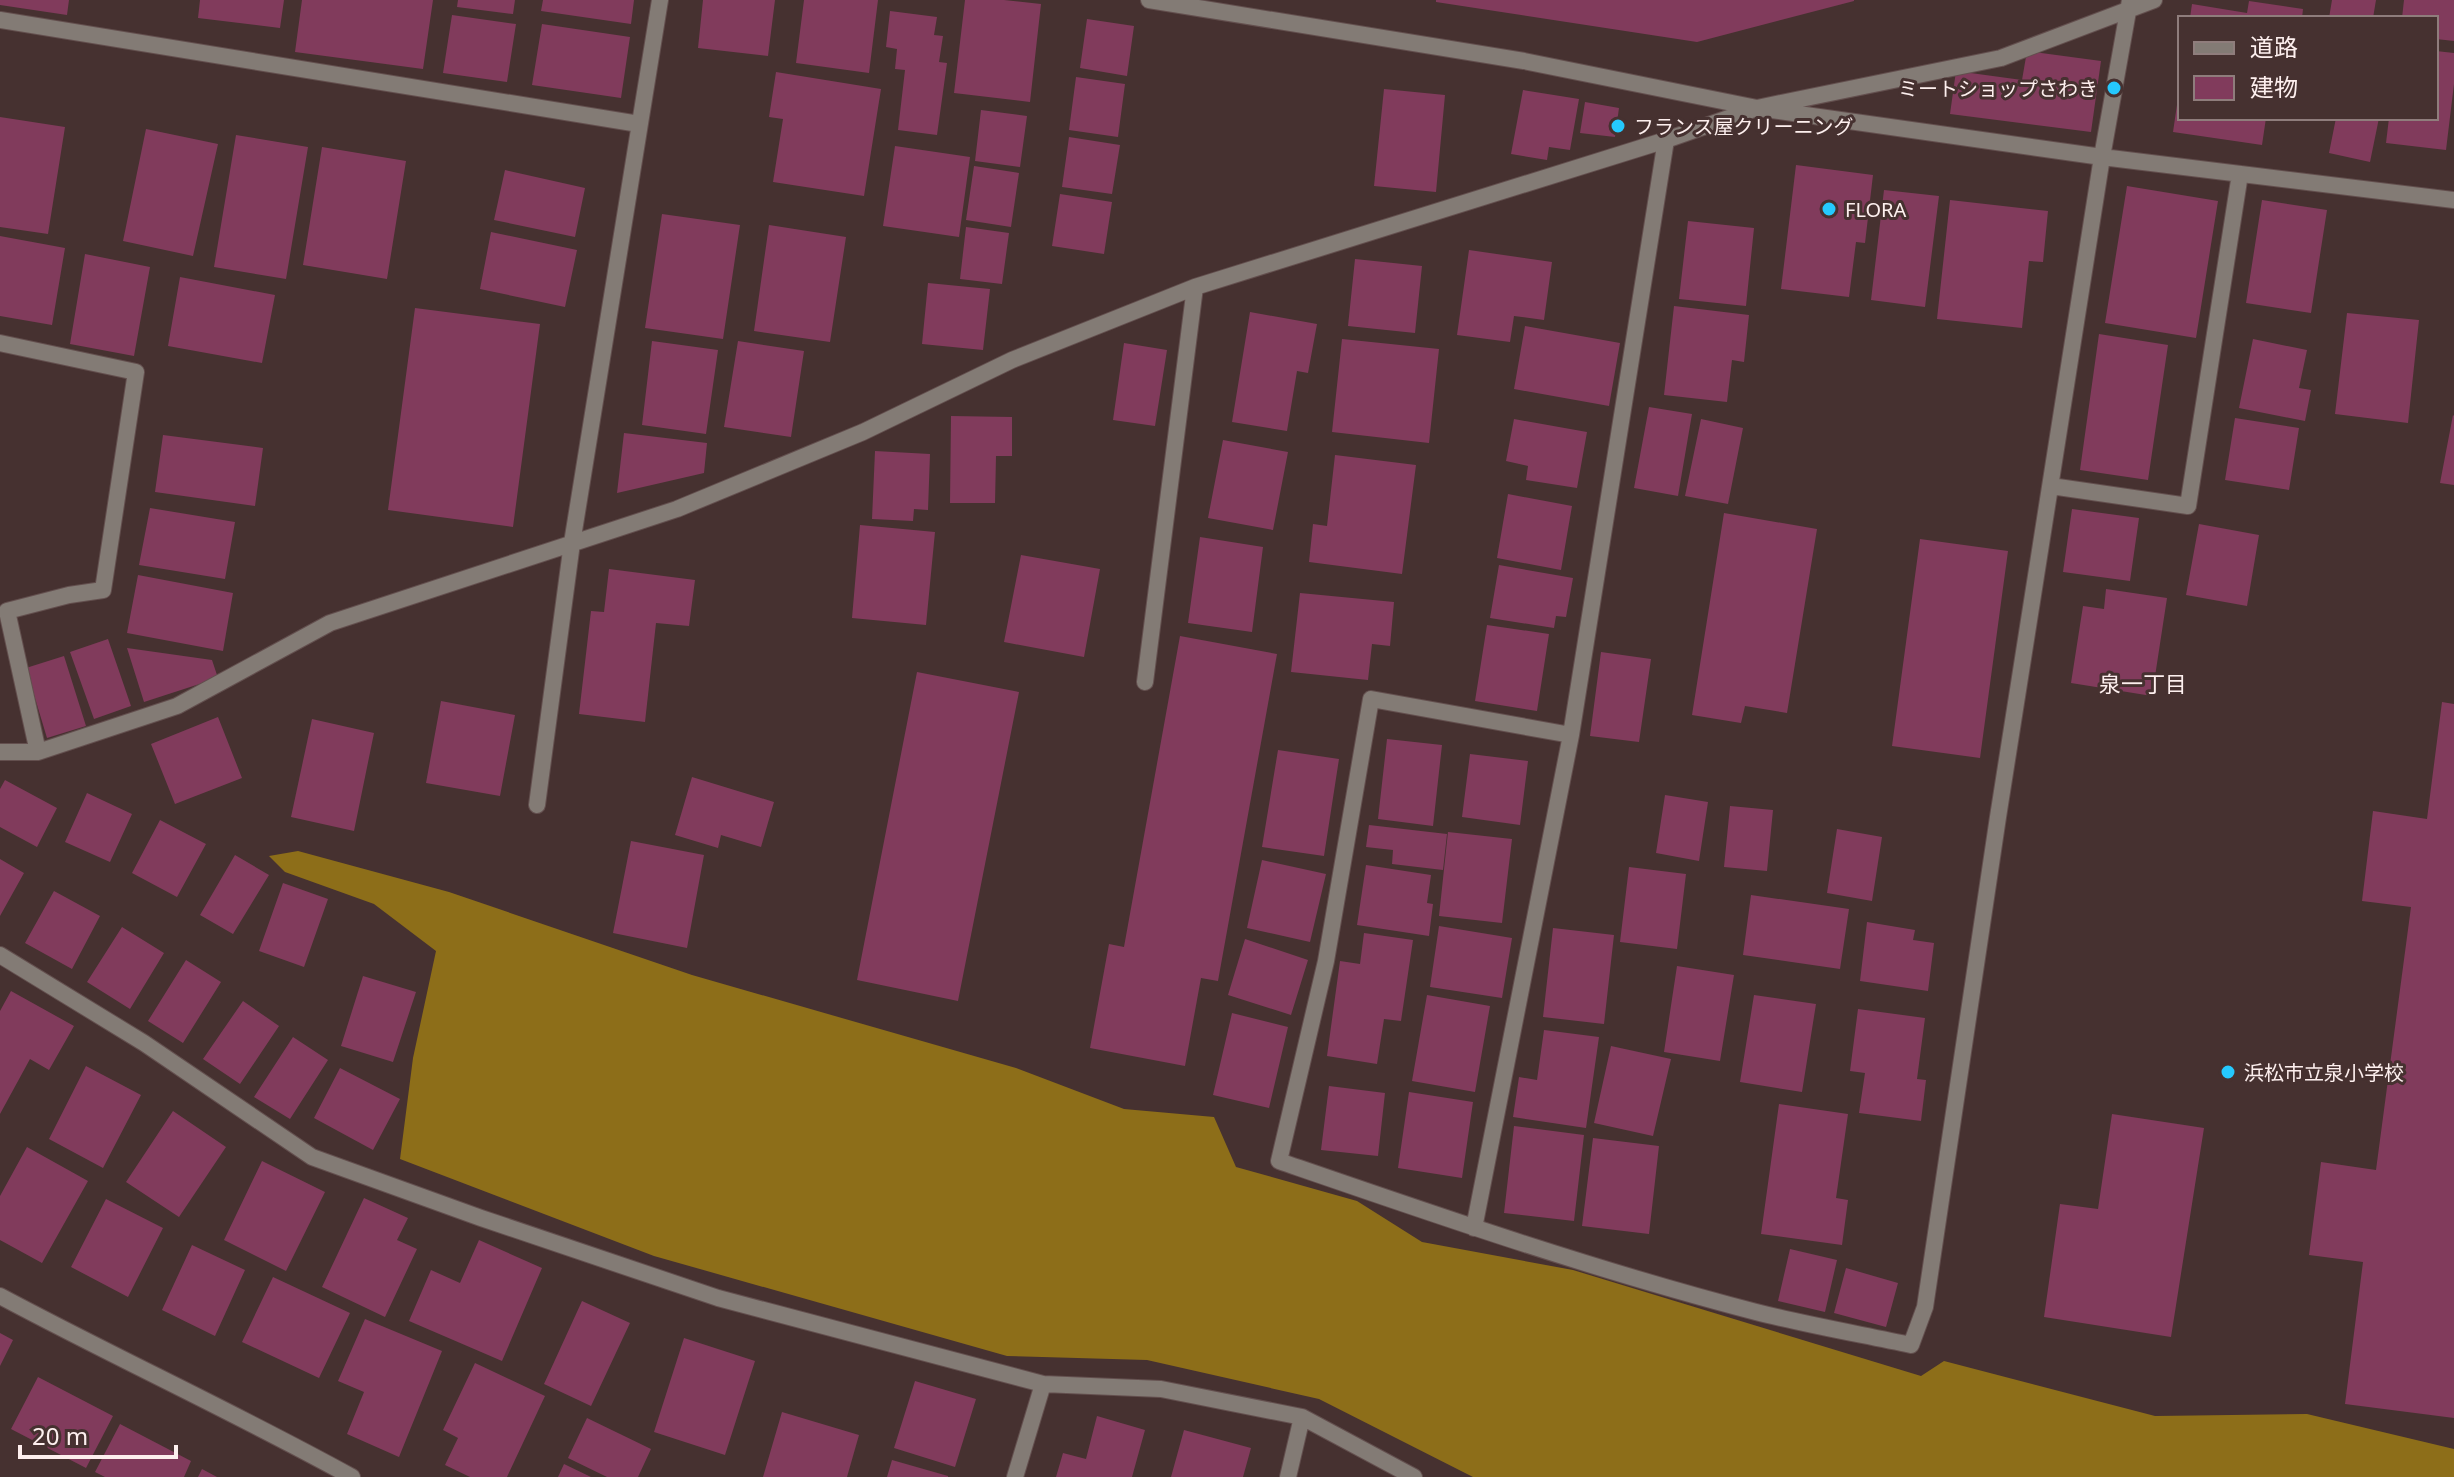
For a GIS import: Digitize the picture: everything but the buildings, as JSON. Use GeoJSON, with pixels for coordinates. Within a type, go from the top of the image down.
{"type":"FeatureCollection","features":[{"type":"Feature","properties":{"kind":"street"},"geometry":{"type":"LineString","coordinates":[[537,805],[572,543],[660,0]]}},
{"type":"Feature","properties":{"kind":"street"},"geometry":{"type":"LineString","coordinates":[[1149,0],[1524,61],[1757,108],[2102,157],[2454,200]]}},
{"type":"Feature","properties":{"kind":"street"},"geometry":{"type":"LineString","coordinates":[[0,752],[38,752],[177,706],[330,623],[677,509],[863,432],[1012,360],[1195,287],[1666,140],[1757,108],[2001,58],[2129,4],[2154,0]]}},
{"type":"Feature","properties":{"kind":"street"},"geometry":{"type":"LineString","coordinates":[[1571,735],[1371,699],[1326,961],[1279,1161],[1474,1228],[1757,1312],[1911,1345],[1925,1307],[2001,801],[2129,4]]}},
{"type":"Feature","properties":{"kind":"street"},"geometry":{"type":"LineString","coordinates":[[0,20],[639,124]]}},
{"type":"Feature","properties":{"kind":"street"},"geometry":{"type":"LineString","coordinates":[[1474,1228],[1571,735],[1666,140]]}},
{"type":"Feature","properties":{"kind":"street"},"geometry":{"type":"LineString","coordinates":[[2051,486],[2188,506],[2240,174]]}},
{"type":"Feature","properties":{"kind":"street"},"geometry":{"type":"LineString","coordinates":[[1145,682],[1195,287]]}},
{"type":"Feature","properties":{"kind":"street"},"geometry":{"type":"LineString","coordinates":[[0,343],[136,372],[103,590],[7,611],[38,752]]}},
{"type":"Feature","properties":{"kind":"street"},"geometry":{"type":"LineString","coordinates":[[0,955],[144,1043],[312,1157],[718,1298],[1043,1384],[1161,1389],[1302,1417],[1414,1477]]}},
{"type":"Feature","properties":{"kind":"street"},"geometry":{"type":"LineString","coordinates":[[0,1296],[352,1477]]}},
{"type":"Feature","properties":{"kind":"street"},"geometry":{"type":"LineString","coordinates":[[1015,1477],[1043,1384]]}},
{"type":"Feature","properties":{"kind":"street"},"geometry":{"type":"LineString","coordinates":[[1288,1477],[1302,1417]]}},
{"type":"Feature","properties":{"kind":"shaded area"},"geometry":{"type":"Polygon","coordinates":[[[298,851],[449,892],[692,975],[1016,1068],[1124,1109],[1214,1117],[1236,1167],[1357,1201],[1422,1242],[1573,1270],[1921,1376],[1944,1361],[2155,1416],[2307,1414],[2454,1449],[2454,1477],[1473,1477],[1319,1399],[1147,1360],[1007,1356],[654,1256],[400,1159],[413,1058],[436,951],[374,904],[285,872],[269,856],[298,851]]]}},
{"type":"Feature","properties":{"kind":"place","name":"ミートショップさわき"},"geometry":{"type":"Point","coordinates":[2114,88]}},
{"type":"Feature","properties":{"kind":"place","name":"フランス屋クリーニング"},"geometry":{"type":"Point","coordinates":[1618,126]}},
{"type":"Feature","properties":{"kind":"place","name":"FLORA"},"geometry":{"type":"Point","coordinates":[1829,209]}},
{"type":"Feature","properties":{"kind":"place","name":"浜松市立泉小学校"},"geometry":{"type":"Point","coordinates":[2228,1072]}},
{"type":"Feature","properties":{"kind":"district","name":"泉一丁目"},"geometry":{"type":"Point","coordinates":[2143,683]}}]}
